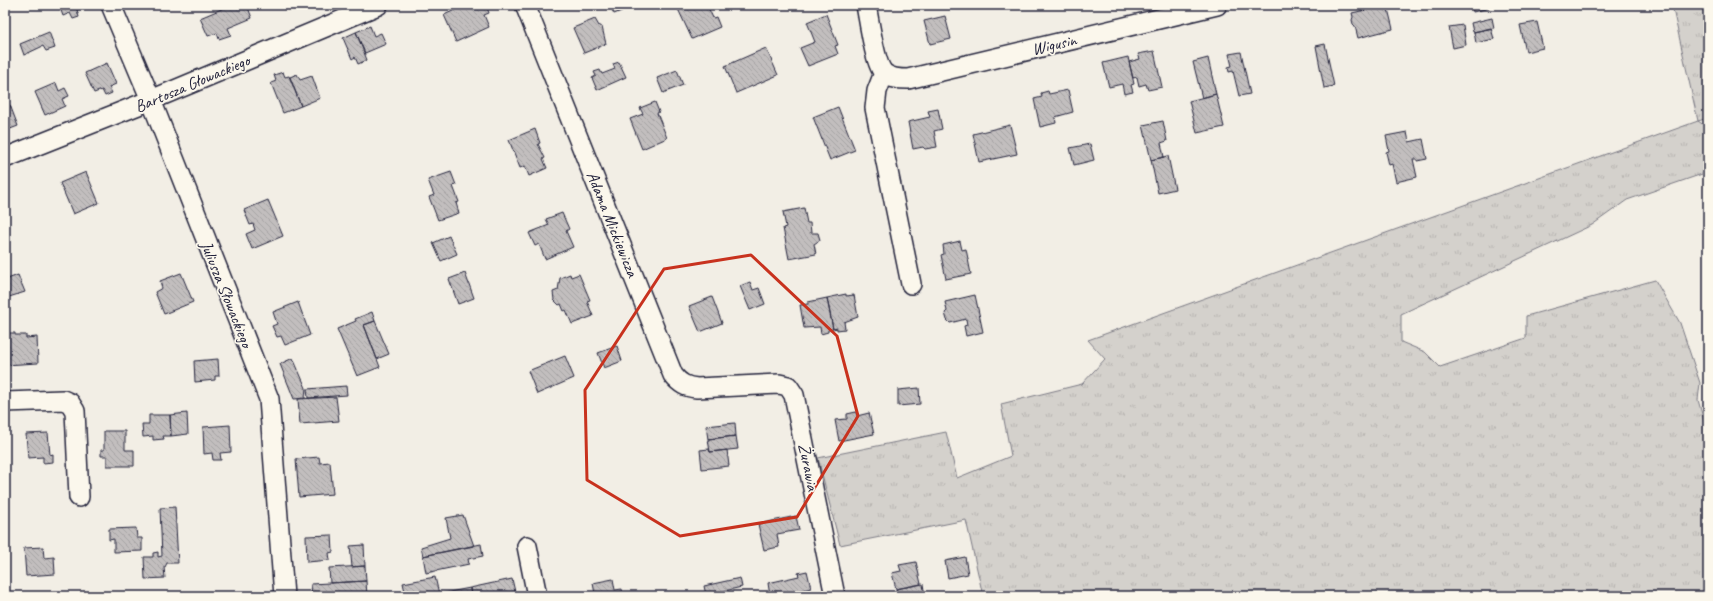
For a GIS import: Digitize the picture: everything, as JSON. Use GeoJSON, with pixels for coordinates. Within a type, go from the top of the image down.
{"type":"FeatureCollection","features":[{"type":"Feature","properties":{"kind":"street","name":"Juliusza Słowackiego"},"geometry":{"type":"LineString","coordinates":[[111,5],[151,100],[269,399],[284,596]]}},
{"type":"Feature","properties":{"kind":"street","name":"Bartosza Głowackiego"},"geometry":{"type":"LineString","coordinates":[[5,158],[151,100],[378,5]]}},
{"type":"Feature","properties":{"kind":"street","name":"Adama Mickiewicza"},"geometry":{"type":"LineString","coordinates":[[525,5],[673,375],[678,383],[688,387],[742,386]]}},
{"type":"Feature","properties":{"kind":"street"},"geometry":{"type":"LineString","coordinates":[[866,5],[878,64],[888,75],[877,91],[875,108],[911,284]]}},
{"type":"Feature","properties":{"kind":"street","name":"Wigusin"},"geometry":{"type":"LineString","coordinates":[[888,75],[908,79],[1217,5]]}},
{"type":"Feature","properties":{"kind":"street","name":"Żurawia"},"geometry":{"type":"LineString","coordinates":[[742,386],[779,384],[788,386],[794,395],[835,596]]}},
{"type":"Feature","properties":{"kind":"street"},"geometry":{"type":"LineString","coordinates":[[5,402],[63,400],[73,406],[75,411],[79,497]]}},
{"type":"Feature","properties":{"kind":"street"},"geometry":{"type":"LineString","coordinates":[[527,546],[537,596]]}},
{"type":"Feature","properties":{"kind":"highlighted area"},"geometry":{"type":"Polygon","coordinates":[[[751,255],[837,336],[858,416],[797,517],[680,536],[587,480],[585,390],[664,269],[751,255]]]}},
{"type":"Feature","properties":{"kind":"green space"},"geometry":{"type":"Polygon","coordinates":[[[1672,5],[1708,5],[1708,118],[1698,121],[1672,5]]]}},
{"type":"Feature","properties":{"kind":"green space"},"geometry":{"type":"Polygon","coordinates":[[[1698,121],[1708,128],[1708,172],[1627,200],[1592,225],[1401,314],[1401,342],[1425,352],[1440,367],[1526,338],[1526,316],[1655,280],[1680,323],[1700,383],[1698,400],[1708,435],[1708,596],[983,596],[966,520],[840,545],[818,458],[946,432],[957,478],[1011,456],[1001,404],[1082,384],[1105,359],[1088,340],[1698,121]]]}},
{"type":"Feature","properties":{"kind":"building"},"geometry":{"type":"Polygon","coordinates":[[[59,5],[84,5],[85,7],[77,10],[79,17],[73,19],[70,13],[63,16],[59,5]]]}},
{"type":"Feature","properties":{"kind":"building"},"geometry":{"type":"Polygon","coordinates":[[[231,5],[247,5],[252,18],[228,28],[231,35],[219,39],[217,33],[208,36],[200,18],[231,5]]]}},
{"type":"Feature","properties":{"kind":"building"},"geometry":{"type":"Polygon","coordinates":[[[466,5],[486,5],[489,13],[484,15],[489,27],[456,42],[444,15],[466,5]]]}},
{"type":"Feature","properties":{"kind":"building"},"geometry":{"type":"Polygon","coordinates":[[[610,5],[628,5],[629,8],[614,14],[610,5]]]}},
{"type":"Feature","properties":{"kind":"building"},"geometry":{"type":"Polygon","coordinates":[[[688,5],[707,5],[713,18],[716,17],[720,27],[692,39],[678,9],[688,5]]]}},
{"type":"Feature","properties":{"kind":"building"},"geometry":{"type":"Polygon","coordinates":[[[1387,5],[1393,29],[1358,38],[1352,20],[1352,13],[1387,5]]]}},
{"type":"Feature","properties":{"kind":"building"},"geometry":{"type":"Polygon","coordinates":[[[1472,5],[1489,5],[1489,8],[1473,12],[1472,5]]]}},
{"type":"Feature","properties":{"kind":"building"},"geometry":{"type":"Polygon","coordinates":[[[826,14],[838,45],[835,46],[838,54],[808,66],[800,48],[815,42],[807,22],[826,14]]]}},
{"type":"Feature","properties":{"kind":"building"},"geometry":{"type":"Polygon","coordinates":[[[945,16],[951,39],[930,44],[924,21],[945,16]]]}},
{"type":"Feature","properties":{"kind":"building"},"geometry":{"type":"Polygon","coordinates":[[[1492,18],[1494,28],[1473,32],[1471,23],[1492,18]]]}},
{"type":"Feature","properties":{"kind":"building"},"geometry":{"type":"Polygon","coordinates":[[[595,19],[599,26],[602,27],[606,44],[584,53],[573,28],[595,19]]]}},
{"type":"Feature","properties":{"kind":"building"},"geometry":{"type":"Polygon","coordinates":[[[1537,22],[1543,48],[1526,52],[1520,25],[1537,22]]]}},
{"type":"Feature","properties":{"kind":"building"},"geometry":{"type":"Polygon","coordinates":[[[1463,25],[1466,45],[1453,48],[1449,27],[1463,25]]]}},
{"type":"Feature","properties":{"kind":"building"},"geometry":{"type":"Polygon","coordinates":[[[370,26],[374,36],[381,33],[386,44],[365,53],[356,32],[370,26]]]}},
{"type":"Feature","properties":{"kind":"building"},"geometry":{"type":"Polygon","coordinates":[[[1491,28],[1494,39],[1476,43],[1474,32],[1491,28]]]}},
{"type":"Feature","properties":{"kind":"building"},"geometry":{"type":"Polygon","coordinates":[[[49,32],[55,48],[46,51],[43,46],[24,55],[20,44],[49,32]]]}},
{"type":"Feature","properties":{"kind":"building"},"geometry":{"type":"Polygon","coordinates":[[[356,32],[367,60],[358,64],[355,57],[352,59],[343,38],[356,32]]]}},
{"type":"Feature","properties":{"kind":"building"},"geometry":{"type":"Polygon","coordinates":[[[1325,44],[1334,86],[1324,88],[1316,46],[1325,44]]]}},
{"type":"Feature","properties":{"kind":"building"},"geometry":{"type":"Polygon","coordinates":[[[766,48],[778,75],[736,93],[725,66],[766,48]]]}},
{"type":"Feature","properties":{"kind":"building"},"geometry":{"type":"Polygon","coordinates":[[[1154,51],[1162,87],[1148,90],[1146,84],[1139,86],[1137,77],[1133,78],[1129,62],[1140,59],[1138,54],[1154,51]]]}},
{"type":"Feature","properties":{"kind":"building"},"geometry":{"type":"Polygon","coordinates":[[[1241,52],[1250,94],[1239,96],[1233,71],[1229,72],[1228,67],[1232,66],[1229,54],[1241,52]]]}},
{"type":"Feature","properties":{"kind":"building"},"geometry":{"type":"Polygon","coordinates":[[[1128,57],[1134,84],[1131,85],[1133,92],[1124,94],[1122,84],[1109,87],[1103,63],[1128,57]]]}},
{"type":"Feature","properties":{"kind":"building"},"geometry":{"type":"Polygon","coordinates":[[[1208,58],[1216,94],[1202,98],[1193,62],[1208,58]]]}},
{"type":"Feature","properties":{"kind":"building"},"geometry":{"type":"Polygon","coordinates":[[[619,62],[626,77],[597,90],[592,78],[596,76],[594,72],[600,70],[602,74],[615,69],[613,64],[619,62]]]}},
{"type":"Feature","properties":{"kind":"building"},"geometry":{"type":"Polygon","coordinates":[[[107,63],[116,84],[109,87],[112,93],[105,96],[102,90],[94,93],[85,73],[107,63]]]}},
{"type":"Feature","properties":{"kind":"building"},"geometry":{"type":"Polygon","coordinates":[[[677,70],[683,85],[663,93],[657,78],[677,70]]]}},
{"type":"Feature","properties":{"kind":"building"},"geometry":{"type":"Polygon","coordinates":[[[283,72],[285,77],[289,76],[301,106],[283,113],[271,83],[276,81],[274,75],[283,72]]]}},
{"type":"Feature","properties":{"kind":"building"},"geometry":{"type":"Polygon","coordinates":[[[297,74],[300,80],[312,76],[320,98],[301,106],[290,77],[297,74]]]}},
{"type":"Feature","properties":{"kind":"building"},"geometry":{"type":"Polygon","coordinates":[[[56,83],[59,91],[65,88],[69,96],[62,99],[65,106],[45,115],[35,92],[56,83]]]}},
{"type":"Feature","properties":{"kind":"building"},"geometry":{"type":"Polygon","coordinates":[[[1068,90],[1073,112],[1055,117],[1056,123],[1040,127],[1034,99],[1042,97],[1041,93],[1048,91],[1049,94],[1068,90]]]}},
{"type":"Feature","properties":{"kind":"building"},"geometry":{"type":"Polygon","coordinates":[[[1216,94],[1224,127],[1197,133],[1189,101],[1216,94]]]}},
{"type":"Feature","properties":{"kind":"building"},"geometry":{"type":"Polygon","coordinates":[[[655,102],[659,112],[657,113],[667,138],[642,149],[630,119],[643,114],[640,108],[655,102]]]}},
{"type":"Feature","properties":{"kind":"building"},"geometry":{"type":"Polygon","coordinates":[[[10,105],[18,126],[5,131],[5,107],[10,105]]]}},
{"type":"Feature","properties":{"kind":"building"},"geometry":{"type":"Polygon","coordinates":[[[838,107],[855,150],[830,160],[813,117],[838,107]]]}},
{"type":"Feature","properties":{"kind":"building"},"geometry":{"type":"Polygon","coordinates":[[[938,109],[942,129],[934,131],[937,147],[913,149],[908,122],[930,117],[928,111],[938,109]]]}},
{"type":"Feature","properties":{"kind":"building"},"geometry":{"type":"Polygon","coordinates":[[[1163,121],[1167,141],[1161,143],[1164,157],[1151,160],[1143,125],[1163,121]]]}},
{"type":"Feature","properties":{"kind":"building"},"geometry":{"type":"Polygon","coordinates":[[[1010,125],[1017,154],[979,162],[973,134],[1010,125]]]}},
{"type":"Feature","properties":{"kind":"building"},"geometry":{"type":"Polygon","coordinates":[[[535,129],[540,143],[538,144],[545,158],[543,159],[547,168],[529,176],[525,166],[520,168],[509,140],[535,129]]]}},
{"type":"Feature","properties":{"kind":"building"},"geometry":{"type":"Polygon","coordinates":[[[1407,132],[1409,142],[1423,139],[1427,159],[1417,161],[1417,159],[1413,159],[1417,177],[1396,182],[1392,164],[1389,165],[1386,152],[1389,151],[1386,136],[1407,132]]]}},
{"type":"Feature","properties":{"kind":"building"},"geometry":{"type":"Polygon","coordinates":[[[1090,144],[1094,160],[1074,165],[1070,148],[1090,144]]]}},
{"type":"Feature","properties":{"kind":"building"},"geometry":{"type":"Polygon","coordinates":[[[1168,156],[1175,189],[1158,193],[1151,160],[1168,156]]]}},
{"type":"Feature","properties":{"kind":"building"},"geometry":{"type":"Polygon","coordinates":[[[86,172],[99,203],[73,214],[60,183],[86,172]]]}},
{"type":"Feature","properties":{"kind":"building"},"geometry":{"type":"Polygon","coordinates":[[[451,172],[456,185],[453,186],[459,202],[456,203],[459,213],[438,220],[429,197],[434,195],[428,180],[451,172]]]}},
{"type":"Feature","properties":{"kind":"building"},"geometry":{"type":"Polygon","coordinates":[[[268,200],[283,236],[252,249],[246,234],[255,230],[253,224],[250,225],[244,210],[268,200]]]}},
{"type":"Feature","properties":{"kind":"building"},"geometry":{"type":"Polygon","coordinates":[[[804,208],[807,223],[810,223],[811,233],[818,233],[820,240],[814,244],[816,254],[789,259],[783,228],[786,227],[783,212],[804,208]]]}},
{"type":"Feature","properties":{"kind":"building"},"geometry":{"type":"Polygon","coordinates":[[[562,213],[569,229],[566,231],[573,247],[545,259],[539,244],[535,246],[529,233],[549,225],[546,219],[562,213]]]}},
{"type":"Feature","properties":{"kind":"building"},"geometry":{"type":"Polygon","coordinates":[[[449,236],[457,254],[441,261],[433,243],[449,236]]]}},
{"type":"Feature","properties":{"kind":"building"},"geometry":{"type":"Polygon","coordinates":[[[960,241],[962,250],[966,249],[971,274],[946,279],[941,255],[944,254],[943,245],[960,241]]]}},
{"type":"Feature","properties":{"kind":"building"},"geometry":{"type":"Polygon","coordinates":[[[181,273],[193,302],[164,314],[155,292],[162,288],[160,281],[181,273]]]}},
{"type":"Feature","properties":{"kind":"building"},"geometry":{"type":"Polygon","coordinates":[[[465,273],[474,298],[458,304],[449,279],[465,273]]]}},
{"type":"Feature","properties":{"kind":"building"},"geometry":{"type":"Polygon","coordinates":[[[570,274],[571,277],[579,274],[590,300],[587,301],[593,316],[572,324],[566,310],[564,311],[561,304],[559,305],[554,300],[553,292],[558,290],[560,278],[570,274]]]}},
{"type":"Feature","properties":{"kind":"building"},"geometry":{"type":"Polygon","coordinates":[[[18,275],[25,292],[9,297],[5,286],[5,280],[18,275]]]}},
{"type":"Feature","properties":{"kind":"building"},"geometry":{"type":"Polygon","coordinates":[[[750,282],[753,290],[759,288],[765,304],[750,310],[740,286],[750,282]]]}},
{"type":"Feature","properties":{"kind":"building"},"geometry":{"type":"Polygon","coordinates":[[[846,294],[846,296],[854,295],[858,317],[844,322],[845,329],[833,329],[827,298],[846,294]]]}},
{"type":"Feature","properties":{"kind":"building"},"geometry":{"type":"Polygon","coordinates":[[[975,295],[983,332],[966,336],[964,326],[967,325],[966,319],[950,323],[947,320],[945,313],[947,311],[945,302],[975,295]]]}},
{"type":"Feature","properties":{"kind":"building"},"geometry":{"type":"Polygon","coordinates":[[[712,297],[722,323],[700,332],[689,306],[712,297]]]}},
{"type":"Feature","properties":{"kind":"building"},"geometry":{"type":"Polygon","coordinates":[[[827,298],[833,329],[821,334],[820,327],[804,328],[800,305],[827,298]]]}},
{"type":"Feature","properties":{"kind":"building"},"geometry":{"type":"Polygon","coordinates":[[[298,302],[310,335],[285,345],[281,336],[277,337],[272,326],[277,324],[273,312],[298,302]]]}},
{"type":"Feature","properties":{"kind":"building"},"geometry":{"type":"Polygon","coordinates":[[[372,312],[375,321],[364,325],[380,367],[357,376],[337,329],[372,312]]]}},
{"type":"Feature","properties":{"kind":"building"},"geometry":{"type":"Polygon","coordinates":[[[375,321],[389,354],[377,359],[364,325],[375,321]]]}},
{"type":"Feature","properties":{"kind":"building"},"geometry":{"type":"Polygon","coordinates":[[[5,333],[26,335],[26,338],[37,337],[38,363],[5,365],[5,333]]]}},
{"type":"Feature","properties":{"kind":"building"},"geometry":{"type":"Polygon","coordinates":[[[617,346],[622,361],[604,368],[598,353],[617,346]]]}},
{"type":"Feature","properties":{"kind":"building"},"geometry":{"type":"Polygon","coordinates":[[[565,356],[574,378],[537,394],[528,371],[565,356]]]}},
{"type":"Feature","properties":{"kind":"building"},"geometry":{"type":"Polygon","coordinates":[[[293,358],[306,388],[305,398],[294,399],[280,364],[293,358]]]}},
{"type":"Feature","properties":{"kind":"building"},"geometry":{"type":"Polygon","coordinates":[[[218,359],[219,376],[215,376],[215,380],[195,382],[194,361],[218,359]]]}},
{"type":"Feature","properties":{"kind":"building"},"geometry":{"type":"Polygon","coordinates":[[[346,386],[347,395],[308,398],[307,389],[346,386]]]}},
{"type":"Feature","properties":{"kind":"building"},"geometry":{"type":"Polygon","coordinates":[[[919,388],[920,404],[898,406],[898,390],[919,388]]]}},
{"type":"Feature","properties":{"kind":"building"},"geometry":{"type":"Polygon","coordinates":[[[336,397],[339,421],[300,424],[298,399],[336,397]]]}},
{"type":"Feature","properties":{"kind":"building"},"geometry":{"type":"Polygon","coordinates":[[[856,412],[857,416],[869,413],[874,434],[839,441],[835,420],[847,419],[847,414],[856,412]]]}},
{"type":"Feature","properties":{"kind":"building"},"geometry":{"type":"Polygon","coordinates":[[[187,413],[188,434],[171,436],[170,415],[187,413]]]}},
{"type":"Feature","properties":{"kind":"building"},"geometry":{"type":"Polygon","coordinates":[[[149,415],[170,415],[171,436],[163,436],[164,439],[153,440],[153,436],[143,437],[142,424],[149,424],[149,415]]]}},
{"type":"Feature","properties":{"kind":"building"},"geometry":{"type":"Polygon","coordinates":[[[735,423],[736,436],[708,439],[706,426],[735,423]]]}},
{"type":"Feature","properties":{"kind":"building"},"geometry":{"type":"Polygon","coordinates":[[[230,425],[231,452],[220,453],[221,460],[213,460],[212,453],[204,454],[203,427],[230,425]]]}},
{"type":"Feature","properties":{"kind":"building"},"geometry":{"type":"Polygon","coordinates":[[[104,431],[125,431],[125,450],[134,450],[134,466],[107,466],[107,456],[101,456],[101,450],[104,450],[104,431]]]}},
{"type":"Feature","properties":{"kind":"building"},"geometry":{"type":"Polygon","coordinates":[[[48,433],[50,455],[53,454],[53,462],[43,463],[43,457],[28,458],[26,434],[48,433]]]}},
{"type":"Feature","properties":{"kind":"building"},"geometry":{"type":"Polygon","coordinates":[[[736,436],[738,449],[710,452],[708,439],[736,436]]]}},
{"type":"Feature","properties":{"kind":"building"},"geometry":{"type":"Polygon","coordinates":[[[709,449],[710,452],[727,450],[729,466],[702,469],[700,450],[709,449]]]}},
{"type":"Feature","properties":{"kind":"building"},"geometry":{"type":"Polygon","coordinates":[[[319,457],[320,463],[330,462],[333,494],[299,497],[296,459],[319,457]]]}},
{"type":"Feature","properties":{"kind":"building"},"geometry":{"type":"Polygon","coordinates":[[[175,507],[178,563],[167,563],[164,567],[165,578],[145,579],[144,557],[153,557],[153,553],[158,552],[158,557],[162,556],[160,508],[175,507]]]}},
{"type":"Feature","properties":{"kind":"building"},"geometry":{"type":"Polygon","coordinates":[[[463,515],[474,546],[423,556],[421,547],[450,538],[446,518],[463,515]]]}},
{"type":"Feature","properties":{"kind":"building"},"geometry":{"type":"Polygon","coordinates":[[[796,516],[799,530],[777,534],[779,547],[764,550],[758,524],[796,516]]]}},
{"type":"Feature","properties":{"kind":"building"},"geometry":{"type":"Polygon","coordinates":[[[136,528],[137,538],[142,538],[142,551],[114,552],[114,539],[109,540],[109,529],[136,528]]]}},
{"type":"Feature","properties":{"kind":"building"},"geometry":{"type":"Polygon","coordinates":[[[332,535],[333,552],[329,553],[330,560],[307,562],[306,536],[332,535]]]}},
{"type":"Feature","properties":{"kind":"building"},"geometry":{"type":"Polygon","coordinates":[[[481,544],[483,556],[468,559],[469,564],[426,573],[423,556],[481,544]]]}},
{"type":"Feature","properties":{"kind":"building"},"geometry":{"type":"Polygon","coordinates":[[[364,545],[365,566],[352,567],[350,546],[364,545]]]}},
{"type":"Feature","properties":{"kind":"building"},"geometry":{"type":"Polygon","coordinates":[[[43,547],[44,558],[54,557],[55,574],[26,576],[24,548],[43,547]]]}},
{"type":"Feature","properties":{"kind":"building"},"geometry":{"type":"Polygon","coordinates":[[[965,557],[968,574],[948,578],[945,561],[965,557]]]}},
{"type":"Feature","properties":{"kind":"building"},"geometry":{"type":"Polygon","coordinates":[[[916,562],[921,584],[896,589],[892,573],[901,571],[899,565],[916,562]]]}},
{"type":"Feature","properties":{"kind":"building"},"geometry":{"type":"Polygon","coordinates":[[[365,566],[366,581],[330,583],[329,568],[365,566]]]}},
{"type":"Feature","properties":{"kind":"building"},"geometry":{"type":"Polygon","coordinates":[[[807,571],[811,588],[778,596],[770,596],[768,583],[799,576],[798,573],[807,571]]]}},
{"type":"Feature","properties":{"kind":"building"},"geometry":{"type":"Polygon","coordinates":[[[435,577],[439,594],[470,588],[471,596],[406,596],[403,583],[435,577]]]}},
{"type":"Feature","properties":{"kind":"building"},"geometry":{"type":"Polygon","coordinates":[[[740,578],[742,587],[706,595],[704,586],[740,578]]]}},
{"type":"Feature","properties":{"kind":"building"},"geometry":{"type":"Polygon","coordinates":[[[512,579],[516,596],[471,596],[470,588],[512,579]]]}},
{"type":"Feature","properties":{"kind":"building"},"geometry":{"type":"Polygon","coordinates":[[[613,579],[615,590],[622,589],[623,596],[590,596],[595,594],[593,583],[613,579]]]}},
{"type":"Feature","properties":{"kind":"building"},"geometry":{"type":"Polygon","coordinates":[[[366,581],[367,596],[312,596],[311,584],[366,581]]]}},
{"type":"Feature","properties":{"kind":"building"},"geometry":{"type":"Polygon","coordinates":[[[923,584],[925,596],[897,596],[896,589],[923,584]]]}}]}
